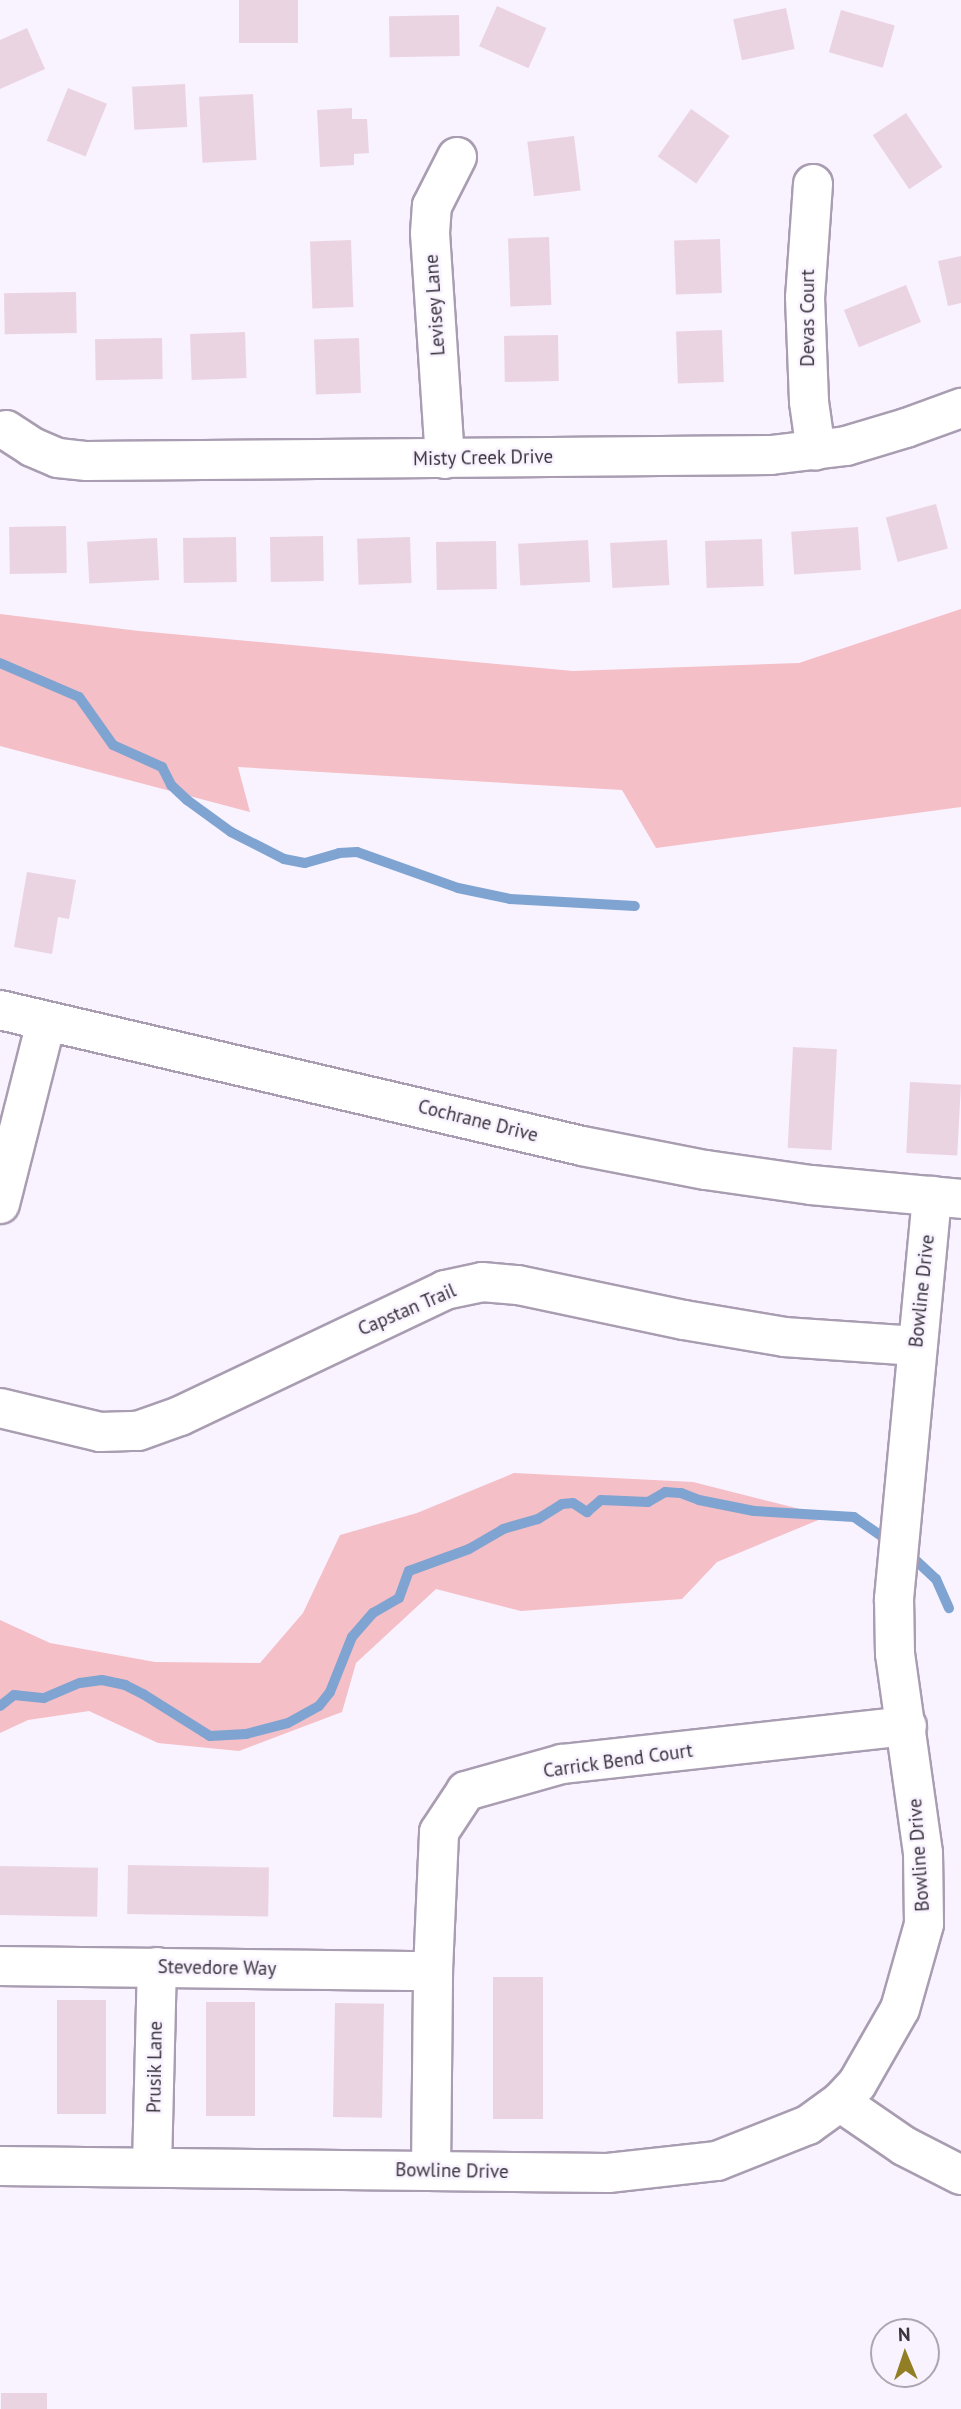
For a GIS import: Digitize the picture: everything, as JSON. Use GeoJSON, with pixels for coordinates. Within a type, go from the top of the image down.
{"type":"FeatureCollection","features":[{"type":"Feature","properties":{"kind":"street","name":"Levisey Lane"},"geometry":{"type":"LineString","coordinates":[[445,458],[430,233],[432,206],[457,157]]}},
{"type":"Feature","properties":{"kind":"street","name":"Devas Court"},"geometry":{"type":"LineString","coordinates":[[813,184],[805,297],[809,402],[816,451]]}},
{"type":"Feature","properties":{"kind":"street","name":"Misty Creek Drive"},"geometry":{"type":"LineString","coordinates":[[6,430],[32,447],[58,458],[87,461],[771,455],[816,451],[905,428],[961,408]]}},
{"type":"Feature","properties":{"kind":"street","name":"Cochrane Drive"},"geometry":{"type":"LineString","coordinates":[[0,1010],[594,1149],[719,1172],[947,1197]]}},
{"type":"Feature","properties":{"kind":"street"},"geometry":{"type":"LineString","coordinates":[[0,1205],[46,1021]]}},
{"type":"Feature","properties":{"kind":"street","name":"Bowline Drive"},"geometry":{"type":"LineString","coordinates":[[0,2166],[608,2173],[717,2161],[808,2125],[840,2102],[858,2084],[900,2009],[924,1924],[923,1853],[895,1654],[894,1599],[917,1346],[947,1197]]}},
{"type":"Feature","properties":{"kind":"street","name":"Capstan Trail"},"geometry":{"type":"LineString","coordinates":[[0,1408],[100,1432],[138,1431],[180,1416],[445,1290],[482,1282],[518,1284],[684,1320],[784,1337],[917,1346]]}},
{"type":"Feature","properties":{"kind":"street","name":"Carrick Bend Court"},"geometry":{"type":"LineString","coordinates":[[431,2171],[433,1971],[439,1832],[466,1791],[562,1764],[907,1726]]}},
{"type":"Feature","properties":{"kind":"street","name":"Stevedore Way"},"geometry":{"type":"LineString","coordinates":[[0,1966],[433,1971]]}},
{"type":"Feature","properties":{"kind":"street","name":"Prusik Lane"},"geometry":{"type":"LineString","coordinates":[[152,2168],[157,1968]]}},
{"type":"Feature","properties":{"kind":"street"},"geometry":{"type":"LineString","coordinates":[[840,2102],[904,2146],[961,2175]]}},
{"type":"Feature","properties":{"kind":"shaded area"},"geometry":{"type":"Polygon","coordinates":[[[961,609],[961,807],[656,848],[622,790],[238,767],[250,812],[0,746],[0,614],[139,631],[573,671],[799,663],[961,609]]]}},
{"type":"Feature","properties":{"kind":"shaded area"},"geometry":{"type":"Polygon","coordinates":[[[514,1473],[693,1482],[828,1516],[717,1562],[682,1599],[521,1611],[436,1589],[356,1663],[342,1712],[239,1751],[158,1743],[89,1711],[28,1720],[0,1733],[0,1620],[50,1643],[155,1662],[260,1663],[303,1613],[340,1535],[417,1513],[514,1473]]]}},
{"type":"Feature","properties":{"kind":"building"},"geometry":{"type":"Polygon","coordinates":[[[239,0],[298,0],[298,43],[239,43],[239,0]]]}},
{"type":"Feature","properties":{"kind":"building"},"geometry":{"type":"Polygon","coordinates":[[[497,6],[546,28],[528,68],[479,46],[497,6]]]}},
{"type":"Feature","properties":{"kind":"building"},"geometry":{"type":"Polygon","coordinates":[[[786,8],[795,49],[742,60],[733,19],[786,8]]]}},
{"type":"Feature","properties":{"kind":"building"},"geometry":{"type":"Polygon","coordinates":[[[841,10],[895,25],[883,68],[829,52],[841,10]]]}},
{"type":"Feature","properties":{"kind":"building"},"geometry":{"type":"Polygon","coordinates":[[[459,15],[460,56],[390,57],[389,16],[459,15]]]}},
{"type":"Feature","properties":{"kind":"building"},"geometry":{"type":"Polygon","coordinates":[[[27,28],[45,69],[0,89],[0,40],[27,28]]]}},
{"type":"Feature","properties":{"kind":"building"},"geometry":{"type":"Polygon","coordinates":[[[185,84],[187,127],[134,130],[132,87],[185,84]]]}},
{"type":"Feature","properties":{"kind":"building"},"geometry":{"type":"Polygon","coordinates":[[[68,88],[107,104],[86,157],[47,141],[68,88]]]}},
{"type":"Feature","properties":{"kind":"building"},"geometry":{"type":"Polygon","coordinates":[[[253,94],[256,160],[203,163],[199,97],[253,94]]]}},
{"type":"Feature","properties":{"kind":"building"},"geometry":{"type":"Polygon","coordinates":[[[352,108],[352,119],[367,119],[369,153],[354,154],[354,165],[320,167],[317,110],[352,108]]]}},
{"type":"Feature","properties":{"kind":"building"},"geometry":{"type":"Polygon","coordinates":[[[691,109],[730,136],[696,183],[658,157],[691,109]]]}},
{"type":"Feature","properties":{"kind":"building"},"geometry":{"type":"Polygon","coordinates":[[[906,113],[942,167],[909,189],[873,135],[906,113]]]}},
{"type":"Feature","properties":{"kind":"building"},"geometry":{"type":"Polygon","coordinates":[[[574,136],[581,191],[534,196],[527,142],[574,136]]]}},
{"type":"Feature","properties":{"kind":"building"},"geometry":{"type":"Polygon","coordinates":[[[549,237],[551,305],[510,306],[508,238],[549,237]]]}},
{"type":"Feature","properties":{"kind":"building"},"geometry":{"type":"Polygon","coordinates":[[[720,239],[722,293],[676,295],[674,241],[720,239]]]}},
{"type":"Feature","properties":{"kind":"building"},"geometry":{"type":"Polygon","coordinates":[[[351,240],[353,307],[312,308],[310,241],[351,240]]]}},
{"type":"Feature","properties":{"kind":"building"},"geometry":{"type":"Polygon","coordinates":[[[961,256],[961,303],[948,306],[938,261],[961,256]]]}},
{"type":"Feature","properties":{"kind":"building"},"geometry":{"type":"Polygon","coordinates":[[[906,285],[921,322],[859,347],[844,310],[906,285]]]}},
{"type":"Feature","properties":{"kind":"building"},"geometry":{"type":"Polygon","coordinates":[[[76,292],[77,333],[5,334],[4,293],[76,292]]]}},
{"type":"Feature","properties":{"kind":"building"},"geometry":{"type":"Polygon","coordinates":[[[722,330],[724,382],[678,384],[676,332],[722,330]]]}},
{"type":"Feature","properties":{"kind":"building"},"geometry":{"type":"Polygon","coordinates":[[[245,332],[247,378],[192,380],[190,334],[245,332]]]}},
{"type":"Feature","properties":{"kind":"building"},"geometry":{"type":"Polygon","coordinates":[[[558,335],[559,381],[505,382],[504,336],[558,335]]]}},
{"type":"Feature","properties":{"kind":"building"},"geometry":{"type":"Polygon","coordinates":[[[162,338],[163,379],[96,380],[95,339],[162,338]]]}},
{"type":"Feature","properties":{"kind":"building"},"geometry":{"type":"Polygon","coordinates":[[[359,338],[361,393],[316,395],[314,340],[359,338]]]}},
{"type":"Feature","properties":{"kind":"building"},"geometry":{"type":"Polygon","coordinates":[[[936,504],[948,548],[898,562],[886,517],[936,504]]]}},
{"type":"Feature","properties":{"kind":"building"},"geometry":{"type":"Polygon","coordinates":[[[66,526],[67,573],[10,574],[9,527],[66,526]]]}},
{"type":"Feature","properties":{"kind":"building"},"geometry":{"type":"Polygon","coordinates":[[[858,527],[861,570],[794,575],[791,532],[858,527]]]}},
{"type":"Feature","properties":{"kind":"building"},"geometry":{"type":"Polygon","coordinates":[[[323,536],[324,581],[271,582],[270,537],[323,536]]]}},
{"type":"Feature","properties":{"kind":"building"},"geometry":{"type":"Polygon","coordinates":[[[236,537],[237,582],[184,583],[183,538],[236,537]]]}},
{"type":"Feature","properties":{"kind":"building"},"geometry":{"type":"Polygon","coordinates":[[[410,537],[412,583],[359,585],[357,539],[410,537]]]}},
{"type":"Feature","properties":{"kind":"building"},"geometry":{"type":"Polygon","coordinates":[[[157,538],[159,580],[89,584],[87,542],[157,538]]]}},
{"type":"Feature","properties":{"kind":"building"},"geometry":{"type":"Polygon","coordinates":[[[762,539],[764,586],[707,588],[705,541],[762,539]]]}},
{"type":"Feature","properties":{"kind":"building"},"geometry":{"type":"Polygon","coordinates":[[[588,540],[590,582],[520,586],[518,544],[588,540]]]}},
{"type":"Feature","properties":{"kind":"building"},"geometry":{"type":"Polygon","coordinates":[[[667,540],[669,585],[612,588],[610,543],[667,540]]]}},
{"type":"Feature","properties":{"kind":"building"},"geometry":{"type":"Polygon","coordinates":[[[496,541],[497,589],[437,590],[436,542],[496,541]]]}},
{"type":"Feature","properties":{"kind":"building"},"geometry":{"type":"Polygon","coordinates":[[[27,872],[76,880],[69,919],[58,917],[52,954],[14,947],[27,872]]]}},
{"type":"Feature","properties":{"kind":"building"},"geometry":{"type":"Polygon","coordinates":[[[793,1047],[837,1049],[832,1150],[788,1148],[793,1047]]]}},
{"type":"Feature","properties":{"kind":"building"},"geometry":{"type":"Polygon","coordinates":[[[910,1082],[961,1085],[957,1156],[906,1153],[910,1082]]]}},
{"type":"Feature","properties":{"kind":"building"},"geometry":{"type":"Polygon","coordinates":[[[128,1865],[269,1867],[268,1916],[127,1914],[128,1865]]]}},
{"type":"Feature","properties":{"kind":"building"},"geometry":{"type":"Polygon","coordinates":[[[0,1866],[98,1868],[97,1917],[0,1915],[0,1866]]]}},
{"type":"Feature","properties":{"kind":"building"},"geometry":{"type":"Polygon","coordinates":[[[493,1977],[543,1977],[543,2119],[493,2119],[493,1977]]]}},
{"type":"Feature","properties":{"kind":"building"},"geometry":{"type":"Polygon","coordinates":[[[57,2000],[106,2000],[106,2114],[57,2114],[57,2000]]]}},
{"type":"Feature","properties":{"kind":"building"},"geometry":{"type":"Polygon","coordinates":[[[206,2002],[255,2002],[255,2116],[206,2116],[206,2002]]]}},
{"type":"Feature","properties":{"kind":"building"},"geometry":{"type":"Polygon","coordinates":[[[335,2003],[384,2004],[382,2118],[333,2117],[335,2003]]]}},
{"type":"Feature","properties":{"kind":"building"},"geometry":{"type":"Polygon","coordinates":[[[1,2393],[47,2393],[47,2409],[1,2409],[1,2393]]]}},
{"type":"Feature","properties":{"kind":"waterway"},"geometry":{"type":"LineString","coordinates":[[0,663],[79,697],[113,745],[162,767],[171,785],[187,800],[231,832],[284,859],[305,863],[339,853],[357,852],[458,888],[510,899],[635,906]]}},
{"type":"Feature","properties":{"kind":"waterway"},"geometry":{"type":"LineString","coordinates":[[0,1706],[14,1695],[44,1698],[80,1683],[102,1680],[125,1685],[143,1694],[210,1736],[246,1734],[288,1723],[319,1706],[330,1692],[352,1637],[373,1613],[399,1598],[409,1571],[469,1549],[503,1529],[538,1519],[562,1504],[573,1503],[587,1512],[601,1500],[648,1502],[665,1492],[681,1493],[699,1500],[754,1511],[854,1517],[890,1542]]}},
{"type":"Feature","properties":{"kind":"waterway"},"geometry":{"type":"LineString","coordinates":[[909,1554],[936,1579],[949,1608]]}}]}
